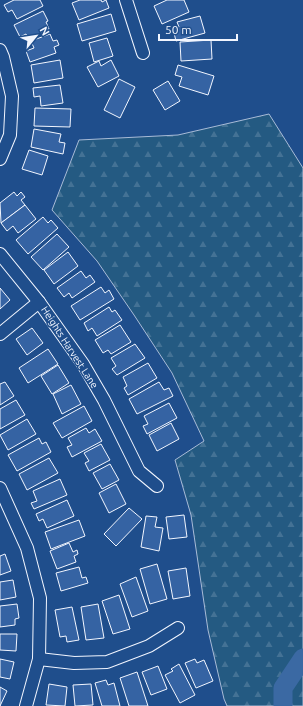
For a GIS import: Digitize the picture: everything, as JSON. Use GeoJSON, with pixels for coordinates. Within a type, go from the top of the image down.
{"type":"FeatureCollection","features":[{"type":"Feature","properties":{"kind":"street"},"geometry":{"type":"LineString","coordinates":[[126,0],[143,54]]}},
{"type":"Feature","properties":{"kind":"street"},"geometry":{"type":"LineString","coordinates":[[0,50],[12,96],[10,135],[0,159]]}},
{"type":"Feature","properties":{"kind":"street","name":"Heights Harvest Lane"},"geometry":{"type":"LineString","coordinates":[[0,254],[40,302],[83,364],[104,400],[139,471],[156,486]]}},
{"type":"Feature","properties":{"kind":"street"},"geometry":{"type":"LineString","coordinates":[[0,334],[40,302]]}},
{"type":"Feature","properties":{"kind":"street"},"geometry":{"type":"LineString","coordinates":[[0,488],[26,548],[40,598],[39,659],[26,706]]}},
{"type":"Feature","properties":{"kind":"street"},"geometry":{"type":"LineString","coordinates":[[39,659],[74,663],[107,662],[149,646],[178,628]]}},
{"type":"Feature","properties":{"kind":"green space"},"geometry":{"type":"Polygon","coordinates":[[[269,114],[303,168],[303,706],[227,706],[224,699],[208,630],[191,515],[175,460],[204,441],[172,373],[134,315],[97,261],[52,210],[79,140],[178,135],[269,114]]]}},
{"type":"Feature","properties":{"kind":"building"},"geometry":{"type":"Polygon","coordinates":[[[14,0],[40,0],[43,6],[17,19],[12,10],[8,12],[4,5],[14,0]]]}},
{"type":"Feature","properties":{"kind":"building"},"geometry":{"type":"Polygon","coordinates":[[[80,0],[101,0],[102,2],[106,0],[109,8],[79,20],[72,3],[80,0]]]}},
{"type":"Feature","properties":{"kind":"building"},"geometry":{"type":"Polygon","coordinates":[[[167,0],[184,0],[189,12],[162,24],[154,6],[167,0]]]}},
{"type":"Feature","properties":{"kind":"building"},"geometry":{"type":"Polygon","coordinates":[[[43,11],[48,21],[46,22],[49,29],[29,39],[26,34],[20,37],[14,25],[43,11]]]}},
{"type":"Feature","properties":{"kind":"building"},"geometry":{"type":"Polygon","coordinates":[[[111,14],[116,31],[82,41],[77,24],[111,14]]]}},
{"type":"Feature","properties":{"kind":"building"},"geometry":{"type":"Polygon","coordinates":[[[200,16],[205,33],[176,41],[173,29],[179,27],[177,22],[200,16]]]}},
{"type":"Feature","properties":{"kind":"building"},"geometry":{"type":"Polygon","coordinates":[[[50,34],[53,41],[57,40],[59,45],[54,47],[56,53],[30,62],[26,51],[34,48],[31,41],[50,34]]]}},
{"type":"Feature","properties":{"kind":"building"},"geometry":{"type":"Polygon","coordinates":[[[107,38],[113,56],[94,62],[89,43],[107,38]]]}},
{"type":"Feature","properties":{"kind":"building"},"geometry":{"type":"Polygon","coordinates":[[[211,40],[212,59],[181,61],[180,42],[211,40]]]}},
{"type":"Feature","properties":{"kind":"building"},"geometry":{"type":"Polygon","coordinates":[[[60,60],[63,78],[34,83],[31,65],[60,60]]]}},
{"type":"Feature","properties":{"kind":"building"},"geometry":{"type":"Polygon","coordinates":[[[111,60],[119,76],[98,87],[87,67],[99,61],[101,66],[111,60]]]}},
{"type":"Feature","properties":{"kind":"building"},"geometry":{"type":"Polygon","coordinates":[[[178,65],[214,76],[208,95],[179,86],[182,77],[175,75],[178,65]]]}},
{"type":"Feature","properties":{"kind":"building"},"geometry":{"type":"Polygon","coordinates":[[[119,79],[135,87],[120,118],[104,110],[119,79]]]}},
{"type":"Feature","properties":{"kind":"building"},"geometry":{"type":"Polygon","coordinates":[[[168,81],[180,101],[165,110],[153,90],[168,81]]]}},
{"type":"Feature","properties":{"kind":"building"},"geometry":{"type":"Polygon","coordinates":[[[60,85],[63,103],[41,106],[40,96],[34,97],[33,88],[60,85]]]}},
{"type":"Feature","properties":{"kind":"building"},"geometry":{"type":"Polygon","coordinates":[[[35,108],[71,109],[70,127],[34,126],[35,108]]]}},
{"type":"Feature","properties":{"kind":"building"},"geometry":{"type":"Polygon","coordinates":[[[34,129],[61,134],[59,142],[65,143],[63,154],[31,147],[34,129]]]}},
{"type":"Feature","properties":{"kind":"building"},"geometry":{"type":"Polygon","coordinates":[[[29,150],[48,156],[42,175],[22,169],[29,150]]]}},
{"type":"Feature","properties":{"kind":"building"},"geometry":{"type":"Polygon","coordinates":[[[14,192],[17,196],[21,192],[25,197],[21,200],[25,205],[1,223],[0,203],[14,192]]]}},
{"type":"Feature","properties":{"kind":"building"},"geometry":{"type":"Polygon","coordinates":[[[25,205],[36,219],[18,233],[13,226],[7,231],[1,223],[25,205]]]}},
{"type":"Feature","properties":{"kind":"building"},"geometry":{"type":"Polygon","coordinates":[[[43,217],[48,223],[51,220],[58,228],[28,254],[16,240],[43,217]]]}},
{"type":"Feature","properties":{"kind":"building"},"geometry":{"type":"Polygon","coordinates":[[[57,234],[69,247],[43,270],[31,257],[57,234]]]}},
{"type":"Feature","properties":{"kind":"building"},"geometry":{"type":"Polygon","coordinates":[[[68,252],[78,266],[54,284],[44,270],[68,252]]]}},
{"type":"Feature","properties":{"kind":"building"},"geometry":{"type":"Polygon","coordinates":[[[81,271],[86,278],[90,275],[95,282],[72,298],[69,293],[64,297],[57,288],[81,271]]]}},
{"type":"Feature","properties":{"kind":"building"},"geometry":{"type":"Polygon","coordinates":[[[101,287],[105,293],[109,290],[114,299],[80,320],[71,306],[101,287]]]}},
{"type":"Feature","properties":{"kind":"building"},"geometry":{"type":"Polygon","coordinates":[[[0,288],[10,300],[0,309],[0,288]]]}},
{"type":"Feature","properties":{"kind":"building"},"geometry":{"type":"Polygon","coordinates":[[[109,307],[112,312],[115,310],[122,320],[97,336],[92,328],[88,331],[84,323],[109,307]]]}},
{"type":"Feature","properties":{"kind":"building"},"geometry":{"type":"Polygon","coordinates":[[[120,325],[131,342],[111,354],[108,350],[103,353],[95,340],[120,325]]]}},
{"type":"Feature","properties":{"kind":"building"},"geometry":{"type":"Polygon","coordinates":[[[32,328],[43,343],[27,355],[16,339],[32,328]]]}},
{"type":"Feature","properties":{"kind":"building"},"geometry":{"type":"Polygon","coordinates":[[[135,344],[145,358],[117,375],[112,369],[116,366],[111,358],[135,344]]]}},
{"type":"Feature","properties":{"kind":"building"},"geometry":{"type":"Polygon","coordinates":[[[48,349],[58,364],[28,383],[19,368],[48,349]]]}},
{"type":"Feature","properties":{"kind":"building"},"geometry":{"type":"Polygon","coordinates":[[[148,363],[157,378],[128,395],[124,388],[127,386],[123,377],[148,363]]]}},
{"type":"Feature","properties":{"kind":"building"},"geometry":{"type":"Polygon","coordinates":[[[58,365],[69,383],[52,394],[41,376],[58,365]]]}},
{"type":"Feature","properties":{"kind":"building"},"geometry":{"type":"Polygon","coordinates":[[[5,382],[14,396],[0,405],[0,384],[5,382]]]}},
{"type":"Feature","properties":{"kind":"building"},"geometry":{"type":"Polygon","coordinates":[[[159,382],[164,390],[169,388],[173,396],[137,414],[129,399],[159,382]]]}},
{"type":"Feature","properties":{"kind":"building"},"geometry":{"type":"Polygon","coordinates":[[[71,385],[81,404],[62,414],[53,394],[71,385]]]}},
{"type":"Feature","properties":{"kind":"building"},"geometry":{"type":"Polygon","coordinates":[[[16,400],[25,415],[0,429],[0,409],[16,400]]]}},
{"type":"Feature","properties":{"kind":"building"},"geometry":{"type":"Polygon","coordinates":[[[169,403],[177,418],[147,434],[143,426],[148,424],[144,416],[169,403]]]}},
{"type":"Feature","properties":{"kind":"building"},"geometry":{"type":"Polygon","coordinates":[[[84,406],[92,421],[62,438],[53,423],[84,406]]]}},
{"type":"Feature","properties":{"kind":"building"},"geometry":{"type":"Polygon","coordinates":[[[27,419],[36,434],[8,450],[0,435],[27,419]]]}},
{"type":"Feature","properties":{"kind":"building"},"geometry":{"type":"Polygon","coordinates":[[[171,423],[179,439],[157,451],[149,435],[171,423]]]}},
{"type":"Feature","properties":{"kind":"building"},"geometry":{"type":"Polygon","coordinates":[[[86,428],[89,433],[95,429],[102,441],[72,457],[67,447],[72,445],[68,438],[86,428]]]}},
{"type":"Feature","properties":{"kind":"building"},"geometry":{"type":"Polygon","coordinates":[[[39,438],[42,444],[46,442],[51,452],[17,471],[8,455],[39,438]]]}},
{"type":"Feature","properties":{"kind":"building"},"geometry":{"type":"Polygon","coordinates":[[[101,444],[110,460],[89,471],[85,463],[89,461],[84,453],[101,444]]]}},
{"type":"Feature","properties":{"kind":"building"},"geometry":{"type":"Polygon","coordinates":[[[49,458],[58,473],[27,490],[19,474],[49,458]]]}},
{"type":"Feature","properties":{"kind":"building"},"geometry":{"type":"Polygon","coordinates":[[[110,464],[119,480],[102,489],[93,473],[110,464]]]}},
{"type":"Feature","properties":{"kind":"building"},"geometry":{"type":"Polygon","coordinates":[[[60,479],[67,495],[34,509],[31,503],[37,501],[33,491],[60,479]]]}},
{"type":"Feature","properties":{"kind":"building"},"geometry":{"type":"Polygon","coordinates":[[[116,484],[126,504],[109,513],[99,493],[116,484]]]}},
{"type":"Feature","properties":{"kind":"building"},"geometry":{"type":"Polygon","coordinates":[[[67,500],[74,516],[47,528],[43,519],[39,521],[36,514],[67,500]]]}},
{"type":"Feature","properties":{"kind":"building"},"geometry":{"type":"Polygon","coordinates":[[[129,508],[142,519],[116,546],[104,534],[129,508]]]}},
{"type":"Feature","properties":{"kind":"building"},"geometry":{"type":"Polygon","coordinates":[[[184,515],[187,537],[169,539],[166,517],[184,515]]]}},
{"type":"Feature","properties":{"kind":"building"},"geometry":{"type":"Polygon","coordinates":[[[146,516],[157,517],[155,527],[163,528],[159,551],[141,547],[146,516]]]}},
{"type":"Feature","properties":{"kind":"building"},"geometry":{"type":"Polygon","coordinates":[[[79,520],[85,536],[51,549],[45,532],[79,520]]]}},
{"type":"Feature","properties":{"kind":"building"},"geometry":{"type":"Polygon","coordinates":[[[69,543],[73,552],[77,550],[78,554],[74,556],[76,562],[57,569],[50,551],[69,543]]]}},
{"type":"Feature","properties":{"kind":"building"},"geometry":{"type":"Polygon","coordinates":[[[5,554],[11,571],[0,575],[0,556],[5,554]]]}},
{"type":"Feature","properties":{"kind":"building"},"geometry":{"type":"Polygon","coordinates":[[[157,564],[167,599],[150,604],[140,569],[157,564]]]}},
{"type":"Feature","properties":{"kind":"building"},"geometry":{"type":"Polygon","coordinates":[[[79,567],[82,578],[86,577],[88,583],[61,591],[56,573],[79,567]]]}},
{"type":"Feature","properties":{"kind":"building"},"geometry":{"type":"Polygon","coordinates":[[[186,568],[190,596],[173,599],[168,571],[186,568]]]}},
{"type":"Feature","properties":{"kind":"building"},"geometry":{"type":"Polygon","coordinates":[[[136,577],[148,611],[132,617],[120,584],[136,577]]]}},
{"type":"Feature","properties":{"kind":"building"},"geometry":{"type":"Polygon","coordinates":[[[13,580],[16,597],[0,600],[0,582],[13,580]]]}},
{"type":"Feature","properties":{"kind":"building"},"geometry":{"type":"Polygon","coordinates":[[[119,595],[130,629],[113,634],[102,601],[119,595]]]}},
{"type":"Feature","properties":{"kind":"building"},"geometry":{"type":"Polygon","coordinates":[[[17,604],[19,618],[15,619],[15,625],[0,627],[0,606],[17,604]]]}},
{"type":"Feature","properties":{"kind":"building"},"geometry":{"type":"Polygon","coordinates":[[[98,604],[104,638],[86,640],[81,607],[98,604]]]}},
{"type":"Feature","properties":{"kind":"building"},"geometry":{"type":"Polygon","coordinates":[[[72,607],[79,640],[67,642],[66,636],[60,637],[55,610],[72,607]]]}},
{"type":"Feature","properties":{"kind":"building"},"geometry":{"type":"Polygon","coordinates":[[[0,634],[17,634],[16,651],[0,650],[0,634]]]}},
{"type":"Feature","properties":{"kind":"building"},"geometry":{"type":"Polygon","coordinates":[[[0,659],[14,662],[10,679],[0,677],[0,659]]]}},
{"type":"Feature","properties":{"kind":"building"},"geometry":{"type":"Polygon","coordinates":[[[195,659],[197,663],[204,660],[213,681],[196,688],[185,663],[195,659]]]}},
{"type":"Feature","properties":{"kind":"building"},"geometry":{"type":"Polygon","coordinates":[[[179,664],[195,695],[180,703],[165,675],[173,671],[171,669],[179,664]]]}},
{"type":"Feature","properties":{"kind":"building"},"geometry":{"type":"Polygon","coordinates":[[[158,666],[167,689],[151,695],[142,672],[158,666]]]}},
{"type":"Feature","properties":{"kind":"building"},"geometry":{"type":"Polygon","coordinates":[[[137,672],[148,706],[129,706],[120,678],[137,672]]]}},
{"type":"Feature","properties":{"kind":"building"},"geometry":{"type":"Polygon","coordinates":[[[106,680],[108,685],[114,683],[120,706],[102,706],[95,683],[106,680]]]}},
{"type":"Feature","properties":{"kind":"building"},"geometry":{"type":"Polygon","coordinates":[[[49,684],[67,687],[65,706],[46,705],[49,684]]]}},
{"type":"Feature","properties":{"kind":"building"},"geometry":{"type":"Polygon","coordinates":[[[91,684],[93,705],[75,706],[73,685],[91,684]]]}},
{"type":"Feature","properties":{"kind":"building"},"geometry":{"type":"Polygon","coordinates":[[[0,687],[7,691],[0,706],[0,687]]]}},
{"type":"Feature","properties":{"kind":"waterway"},"geometry":{"type":"LineString","coordinates":[[283,706],[283,688],[303,658]]}}]}
